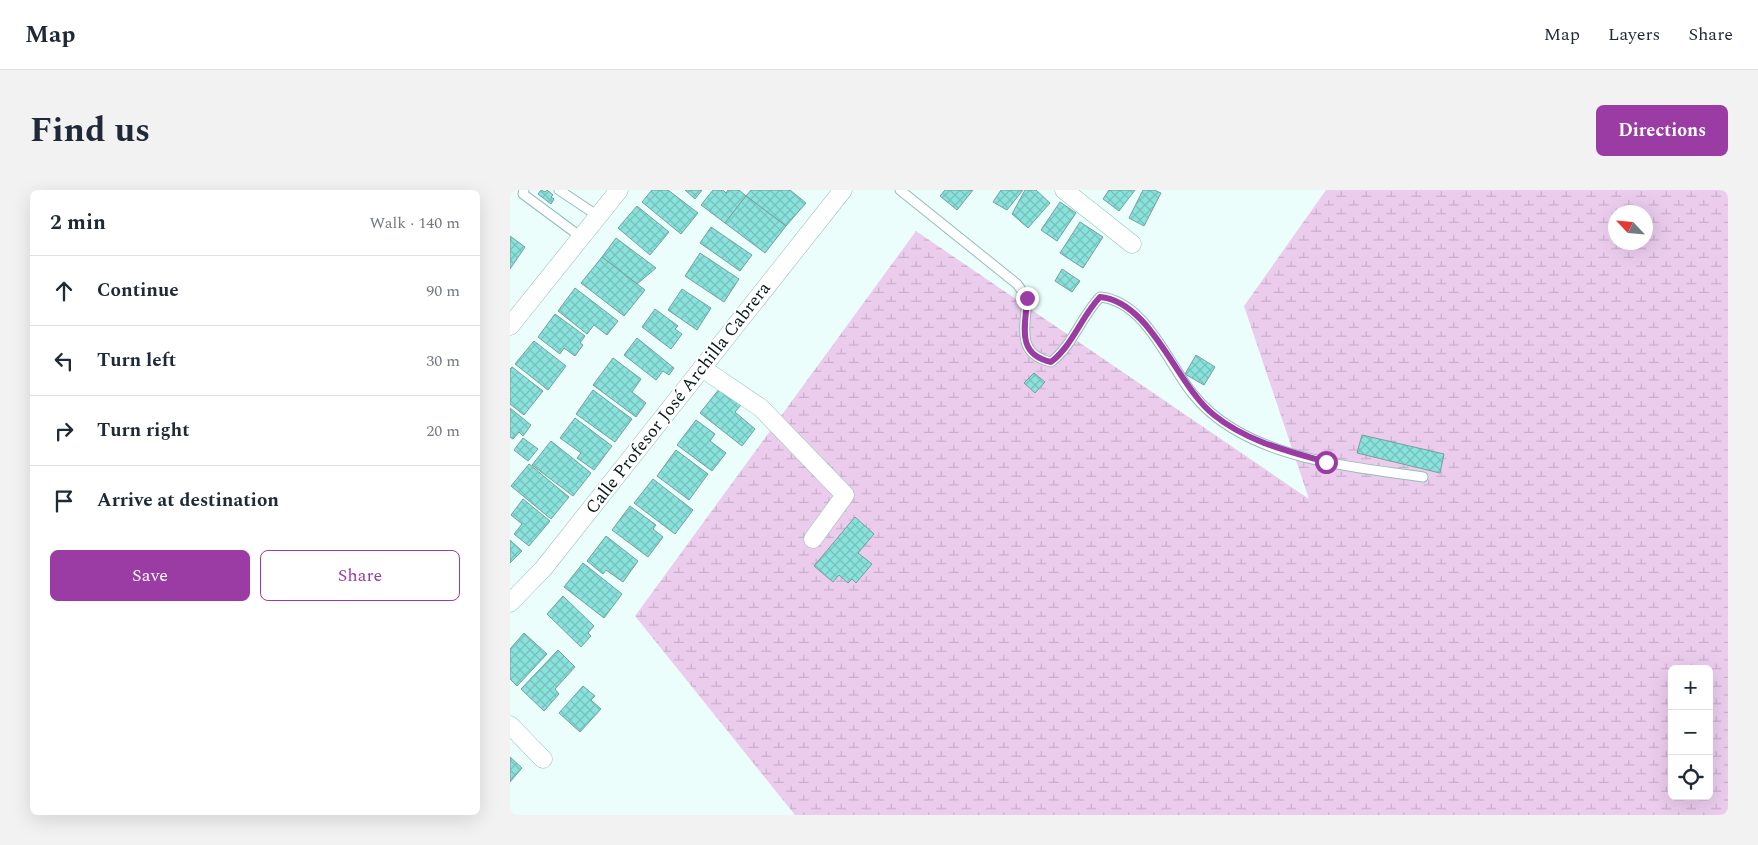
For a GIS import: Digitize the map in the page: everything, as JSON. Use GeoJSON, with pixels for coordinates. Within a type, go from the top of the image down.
{"type":"FeatureCollection","features":[{"type":"Feature","properties":{"kind":"street"},"geometry":{"type":"LineString","coordinates":[[510,326],[619,190]]}},
{"type":"Feature","properties":{"kind":"street","name":"Calle Profesor José Archilla Cabrera"},"geometry":{"type":"LineString","coordinates":[[510,603],[543,569],[843,190]]}},
{"type":"Feature","properties":{"kind":"street"},"geometry":{"type":"LineString","coordinates":[[1064,190],[1132,244]]}},
{"type":"Feature","properties":{"kind":"street"},"geometry":{"type":"LineString","coordinates":[[702,368],[761,408],[845,495],[813,539]]}},
{"type":"Feature","properties":{"kind":"street"},"geometry":{"type":"LineString","coordinates":[[510,725],[543,760]]}},
{"type":"Feature","properties":{"kind":"lane"},"geometry":{"type":"LineString","coordinates":[[524,190],[523,194],[581,237]]}},
{"type":"Feature","properties":{"kind":"lane"},"geometry":{"type":"LineString","coordinates":[[559,190],[598,216]]}},
{"type":"Feature","properties":{"kind":"lane"},"geometry":{"type":"LineString","coordinates":[[900,190],[1017,284],[1027,298],[1024,338],[1029,348],[1042,360],[1051,362],[1062,353],[1091,306],[1100,297],[1109,298],[1136,316],[1153,331],[1192,393],[1212,414],[1240,432],[1272,446],[1326,462],[1423,477]]}},
{"type":"Feature","properties":{"kind":"green space"},"geometry":{"type":"Polygon","coordinates":[[[1326,190],[1728,190],[1728,815],[795,815],[635,616],[916,231],[1309,499],[1244,306],[1326,190]]]}},
{"type":"Feature","properties":{"kind":"building"},"geometry":{"type":"Polygon","coordinates":[[[541,190],[545,192],[547,190],[553,195],[551,197],[554,199],[551,204],[538,194],[541,190]]]}},
{"type":"Feature","properties":{"kind":"building"},"geometry":{"type":"Polygon","coordinates":[[[652,190],[668,190],[698,213],[681,234],[642,202],[652,190]]]}},
{"type":"Feature","properties":{"kind":"building"},"geometry":{"type":"Polygon","coordinates":[[[685,190],[702,190],[695,199],[685,190]]]}},
{"type":"Feature","properties":{"kind":"building"},"geometry":{"type":"Polygon","coordinates":[[[713,190],[723,190],[726,193],[728,190],[739,190],[746,196],[725,223],[701,205],[713,190]]]}},
{"type":"Feature","properties":{"kind":"building"},"geometry":{"type":"Polygon","coordinates":[[[751,190],[790,190],[806,203],[786,226],[746,196],[751,190]]]}},
{"type":"Feature","properties":{"kind":"building"},"geometry":{"type":"Polygon","coordinates":[[[945,190],[973,190],[957,210],[940,196],[945,190]]]}},
{"type":"Feature","properties":{"kind":"building"},"geometry":{"type":"Polygon","coordinates":[[[1001,190],[1023,190],[1007,210],[993,202],[1001,190]]]}},
{"type":"Feature","properties":{"kind":"building"},"geometry":{"type":"Polygon","coordinates":[[[1025,190],[1036,190],[1050,203],[1028,228],[1012,214],[1025,190]]]}},
{"type":"Feature","properties":{"kind":"building"},"geometry":{"type":"Polygon","coordinates":[[[1109,190],[1135,190],[1119,211],[1103,199],[1109,190]]]}},
{"type":"Feature","properties":{"kind":"building"},"geometry":{"type":"Polygon","coordinates":[[[1143,190],[1154,190],[1161,193],[1144,226],[1129,218],[1143,190]]]}},
{"type":"Feature","properties":{"kind":"building"},"geometry":{"type":"Polygon","coordinates":[[[746,196],[786,226],[765,253],[725,223],[746,196]]]}},
{"type":"Feature","properties":{"kind":"building"},"geometry":{"type":"Polygon","coordinates":[[[1060,202],[1076,213],[1057,241],[1041,230],[1060,202]]]}},
{"type":"Feature","properties":{"kind":"building"},"geometry":{"type":"Polygon","coordinates":[[[637,206],[669,232],[650,255],[618,228],[637,206]]]}},
{"type":"Feature","properties":{"kind":"building"},"geometry":{"type":"Polygon","coordinates":[[[1080,222],[1103,237],[1083,268],[1060,253],[1080,222]]]}},
{"type":"Feature","properties":{"kind":"building"},"geometry":{"type":"Polygon","coordinates":[[[711,227],[752,255],[740,271],[700,243],[711,227]]]}},
{"type":"Feature","properties":{"kind":"building"},"geometry":{"type":"Polygon","coordinates":[[[510,236],[525,247],[510,269],[510,236]]]}},
{"type":"Feature","properties":{"kind":"building"},"geometry":{"type":"Polygon","coordinates":[[[616,238],[656,268],[637,284],[602,257],[616,238]]]}},
{"type":"Feature","properties":{"kind":"building"},"geometry":{"type":"Polygon","coordinates":[[[700,253],[739,279],[724,302],[685,276],[700,253]]]}},
{"type":"Feature","properties":{"kind":"building"},"geometry":{"type":"Polygon","coordinates":[[[602,257],[645,290],[624,316],[581,283],[602,257]]]}},
{"type":"Feature","properties":{"kind":"building"},"geometry":{"type":"Polygon","coordinates":[[[1062,269],[1080,281],[1072,292],[1055,281],[1062,269]]]}},
{"type":"Feature","properties":{"kind":"building"},"geometry":{"type":"Polygon","coordinates":[[[575,288],[618,321],[607,335],[594,325],[587,334],[558,311],[575,288]]]}},
{"type":"Feature","properties":{"kind":"building"},"geometry":{"type":"Polygon","coordinates":[[[682,289],[711,308],[697,330],[668,310],[682,289]]]}},
{"type":"Feature","properties":{"kind":"building"},"geometry":{"type":"Polygon","coordinates":[[[655,309],[678,326],[675,329],[682,334],[671,349],[642,327],[655,309]]]}},
{"type":"Feature","properties":{"kind":"building"},"geometry":{"type":"Polygon","coordinates":[[[555,314],[585,336],[580,343],[583,345],[575,356],[564,348],[560,354],[538,337],[555,314]]]}},
{"type":"Feature","properties":{"kind":"building"},"geometry":{"type":"Polygon","coordinates":[[[637,338],[674,368],[669,375],[663,371],[656,380],[624,355],[637,338]]]}},
{"type":"Feature","properties":{"kind":"building"},"geometry":{"type":"Polygon","coordinates":[[[534,341],[566,366],[548,390],[515,364],[534,341]]]}},
{"type":"Feature","properties":{"kind":"building"},"geometry":{"type":"Polygon","coordinates":[[[1196,355],[1215,367],[1204,385],[1185,374],[1196,355]]]}},
{"type":"Feature","properties":{"kind":"building"},"geometry":{"type":"Polygon","coordinates":[[[613,358],[641,379],[632,392],[646,403],[636,417],[593,385],[613,358]]]}},
{"type":"Feature","properties":{"kind":"building"},"geometry":{"type":"Polygon","coordinates":[[[512,367],[543,391],[524,415],[510,404],[510,369],[512,367]]]}},
{"type":"Feature","properties":{"kind":"building"},"geometry":{"type":"Polygon","coordinates":[[[1034,373],[1045,382],[1035,393],[1024,383],[1034,373]]]}},
{"type":"Feature","properties":{"kind":"building"},"geometry":{"type":"Polygon","coordinates":[[[720,388],[741,405],[735,412],[755,429],[742,446],[700,413],[720,388]]]}},
{"type":"Feature","properties":{"kind":"building"},"geometry":{"type":"Polygon","coordinates":[[[593,390],[632,419],[615,442],[576,414],[593,390]]]}},
{"type":"Feature","properties":{"kind":"building"},"geometry":{"type":"Polygon","coordinates":[[[510,408],[531,425],[523,436],[519,432],[513,439],[510,437],[510,408]]]}},
{"type":"Feature","properties":{"kind":"building"},"geometry":{"type":"Polygon","coordinates":[[[575,418],[612,446],[594,470],[577,458],[581,453],[560,438],[575,418]]]}},
{"type":"Feature","properties":{"kind":"building"},"geometry":{"type":"Polygon","coordinates":[[[696,420],[715,434],[710,441],[726,453],[712,471],[677,445],[696,420]]]}},
{"type":"Feature","properties":{"kind":"building"},"geometry":{"type":"Polygon","coordinates":[[[1362,435],[1444,454],[1440,473],[1357,453],[1362,435]]]}},
{"type":"Feature","properties":{"kind":"building"},"geometry":{"type":"Polygon","coordinates":[[[523,438],[538,449],[528,461],[514,450],[523,438]]]}},
{"type":"Feature","properties":{"kind":"building"},"geometry":{"type":"Polygon","coordinates":[[[551,441],[591,473],[573,496],[532,465],[551,441]]]}},
{"type":"Feature","properties":{"kind":"building"},"geometry":{"type":"Polygon","coordinates":[[[676,450],[708,474],[689,500],[657,476],[676,450]]]}},
{"type":"Feature","properties":{"kind":"building"},"geometry":{"type":"Polygon","coordinates":[[[529,464],[569,497],[551,519],[511,486],[529,464]]]}},
{"type":"Feature","properties":{"kind":"building"},"geometry":{"type":"Polygon","coordinates":[[[653,479],[693,510],[675,534],[634,503],[653,479]]]}},
{"type":"Feature","properties":{"kind":"building"},"geometry":{"type":"Polygon","coordinates":[[[523,499],[550,521],[529,546],[514,534],[522,524],[511,515],[523,499]]]}},
{"type":"Feature","properties":{"kind":"building"},"geometry":{"type":"Polygon","coordinates":[[[630,506],[656,525],[653,529],[663,537],[648,557],[612,530],[630,506]]]}},
{"type":"Feature","properties":{"kind":"building"},"geometry":{"type":"Polygon","coordinates":[[[855,517],[874,534],[858,553],[872,564],[856,583],[852,579],[848,583],[839,575],[833,582],[814,566],[855,517]]]}},
{"type":"Feature","properties":{"kind":"building"},"geometry":{"type":"Polygon","coordinates":[[[606,536],[638,561],[623,582],[606,570],[603,574],[587,561],[606,536]]]}},
{"type":"Feature","properties":{"kind":"building"},"geometry":{"type":"Polygon","coordinates":[[[510,540],[522,551],[510,563],[510,540]]]}},
{"type":"Feature","properties":{"kind":"building"},"geometry":{"type":"Polygon","coordinates":[[[583,563],[622,594],[604,618],[564,587],[583,563]]]}},
{"type":"Feature","properties":{"kind":"building"},"geometry":{"type":"Polygon","coordinates":[[[563,596],[594,626],[588,633],[591,636],[581,647],[547,614],[563,596]]]}},
{"type":"Feature","properties":{"kind":"building"},"geometry":{"type":"Polygon","coordinates":[[[524,633],[547,654],[517,686],[510,679],[510,649],[524,633]]]}},
{"type":"Feature","properties":{"kind":"building"},"geometry":{"type":"Polygon","coordinates":[[[558,650],[575,667],[555,689],[559,694],[544,711],[521,689],[558,650]]]}},
{"type":"Feature","properties":{"kind":"building"},"geometry":{"type":"Polygon","coordinates":[[[583,686],[595,696],[591,700],[601,709],[580,732],[559,713],[583,686]]]}},
{"type":"Feature","properties":{"kind":"building"},"geometry":{"type":"Polygon","coordinates":[[[510,757],[522,768],[510,782],[510,757]]]}},
{"type":"Feature","properties":{"kind":"route"},"geometry":{"type":"LineString","coordinates":[[1027,298],[1024,338],[1029,348],[1042,360],[1051,362],[1062,353],[1091,306],[1100,297],[1109,298],[1122,305],[1153,331],[1192,393],[1212,414],[1231,428],[1248,437],[1326,462]]}}]}
